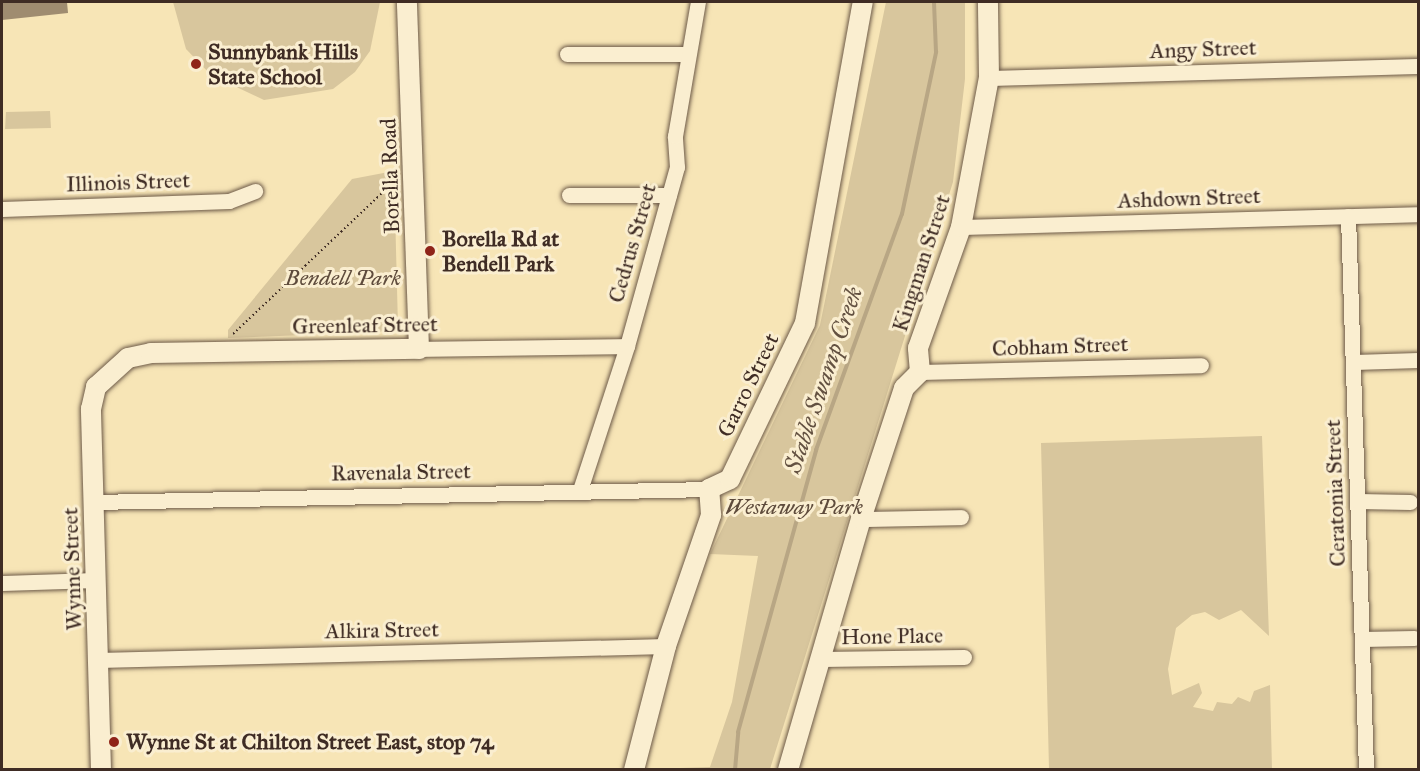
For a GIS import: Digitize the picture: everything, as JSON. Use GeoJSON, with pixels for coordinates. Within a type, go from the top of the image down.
{"type":"FeatureCollection","features":[{"type":"Feature","properties":{"kind":"street","name":"Borella Road"},"geometry":{"type":"LineString","coordinates":[[407,2],[419,349]]}},
{"type":"Feature","properties":{"kind":"street","name":"Cedrus Street"},"geometry":{"type":"LineString","coordinates":[[580,490],[627,346],[669,195],[688,54],[698,2]]}},
{"type":"Feature","properties":{"kind":"street","name":"Garro Street"},"geometry":{"type":"LineString","coordinates":[[709,489],[730,479],[805,322],[863,2]]}},
{"type":"Feature","properties":{"kind":"street","name":"Kingman Street"},"geometry":{"type":"LineString","coordinates":[[920,372],[918,348],[961,227],[989,78],[988,2]]}},
{"type":"Feature","properties":{"kind":"street"},"geometry":{"type":"LineString","coordinates":[[567,54],[688,54]]}},
{"type":"Feature","properties":{"kind":"street","name":"Angy Street"},"geometry":{"type":"LineString","coordinates":[[989,78],[1419,66]]}},
{"type":"Feature","properties":{"kind":"street","name":"Illinois Street"},"geometry":{"type":"LineString","coordinates":[[2,209],[229,201],[255,191]]}},
{"type":"Feature","properties":{"kind":"street"},"geometry":{"type":"LineString","coordinates":[[569,195],[669,195]]}},
{"type":"Feature","properties":{"kind":"street","name":"Ashdown Street"},"geometry":{"type":"LineString","coordinates":[[961,227],[1419,214]]}},
{"type":"Feature","properties":{"kind":"street","name":"Ceratonia Street"},"geometry":{"type":"LineString","coordinates":[[1347,216],[1354,362],[1366,770]]}},
{"type":"Feature","properties":{"kind":"street","name":"Greenleaf Street"},"geometry":{"type":"LineString","coordinates":[[108,373],[128,358],[151,353],[627,346]]}},
{"type":"Feature","properties":{"kind":"street"},"geometry":{"type":"LineString","coordinates":[[1354,362],[1419,360]]}},
{"type":"Feature","properties":{"kind":"street","name":"Cobham Street"},"geometry":{"type":"LineString","coordinates":[[920,372],[1201,365]]}},
{"type":"Feature","properties":{"kind":"street"},"geometry":{"type":"LineString","coordinates":[[788,770],[861,519],[904,388],[920,372]]}},
{"type":"Feature","properties":{"kind":"street","name":"Wynne Street"},"geometry":{"type":"LineString","coordinates":[[101,770],[91,409],[96,387],[108,373]]}},
{"type":"Feature","properties":{"kind":"street"},"geometry":{"type":"LineString","coordinates":[[634,770],[666,646],[711,515],[709,489]]}},
{"type":"Feature","properties":{"kind":"street","name":"Ravenala Street"},"geometry":{"type":"LineString","coordinates":[[94,502],[709,489]]}},
{"type":"Feature","properties":{"kind":"street"},"geometry":{"type":"LineString","coordinates":[[1358,501],[1410,502]]}},
{"type":"Feature","properties":{"kind":"street"},"geometry":{"type":"LineString","coordinates":[[861,519],[961,517]]}},
{"type":"Feature","properties":{"kind":"street"},"geometry":{"type":"LineString","coordinates":[[2,583],[96,580]]}},
{"type":"Feature","properties":{"kind":"street"},"geometry":{"type":"LineString","coordinates":[[1362,639],[1413,638]]}},
{"type":"Feature","properties":{"kind":"street","name":"Alkira Street"},"geometry":{"type":"LineString","coordinates":[[98,660],[666,646]]}},
{"type":"Feature","properties":{"kind":"street","name":"Hone Place"},"geometry":{"type":"LineString","coordinates":[[821,659],[964,657]]}},
{"type":"Feature","properties":{"kind":"path"},"geometry":{"type":"LineString","coordinates":[[225,335],[238,332],[337,231],[398,178]]}},
{"type":"Feature","properties":{"kind":"green space"},"geometry":{"type":"Polygon","coordinates":[[[173,2],[380,2],[370,51],[355,72],[333,89],[264,100],[211,75],[186,49],[173,2]]]}},
{"type":"Feature","properties":{"kind":"green space","name":"Westaway Park"},"geometry":{"type":"Polygon","coordinates":[[[886,2],[965,2],[965,79],[953,182],[770,769],[650,769],[710,767],[732,702],[758,556],[710,554],[820,325],[886,2]]]}},
{"type":"Feature","properties":{"kind":"green space"},"geometry":{"type":"Polygon","coordinates":[[[50,111],[51,128],[5,129],[6,112],[50,111]]]}},
{"type":"Feature","properties":{"kind":"green space","name":"Bendell Park"},"geometry":{"type":"Polygon","coordinates":[[[394,171],[398,327],[380,332],[228,338],[228,330],[352,179],[394,171]]]}},
{"type":"Feature","properties":{"kind":"green space"},"geometry":{"type":"Polygon","coordinates":[[[1262,436],[1269,636],[1241,610],[1219,620],[1205,612],[1192,615],[1176,628],[1168,669],[1172,695],[1199,683],[1202,693],[1193,707],[1213,711],[1217,702],[1232,704],[1238,697],[1250,702],[1254,691],[1270,685],[1272,769],[1049,769],[1041,443],[1262,436]]]}},
{"type":"Feature","properties":{"kind":"building"},"geometry":{"type":"Polygon","coordinates":[[[2,2],[67,2],[68,13],[2,20],[2,2]]]}},
{"type":"Feature","properties":{"kind":"waterway","name":"Stable Swamp Creek"},"geometry":{"type":"LineString","coordinates":[[735,770],[738,732],[816,450],[902,214],[936,52],[934,2]]}},
{"type":"Feature","properties":{"kind":"place","name":"Sunnybank Hills State School"},"geometry":{"type":"Point","coordinates":[196,64]}},
{"type":"Feature","properties":{"kind":"place","name":"Borella Rd at Bendell Park"},"geometry":{"type":"Point","coordinates":[430,251]}},
{"type":"Feature","properties":{"kind":"place","name":"Wynne St at Chilton Street East, stop 74"},"geometry":{"type":"Point","coordinates":[114,742]}}]}
